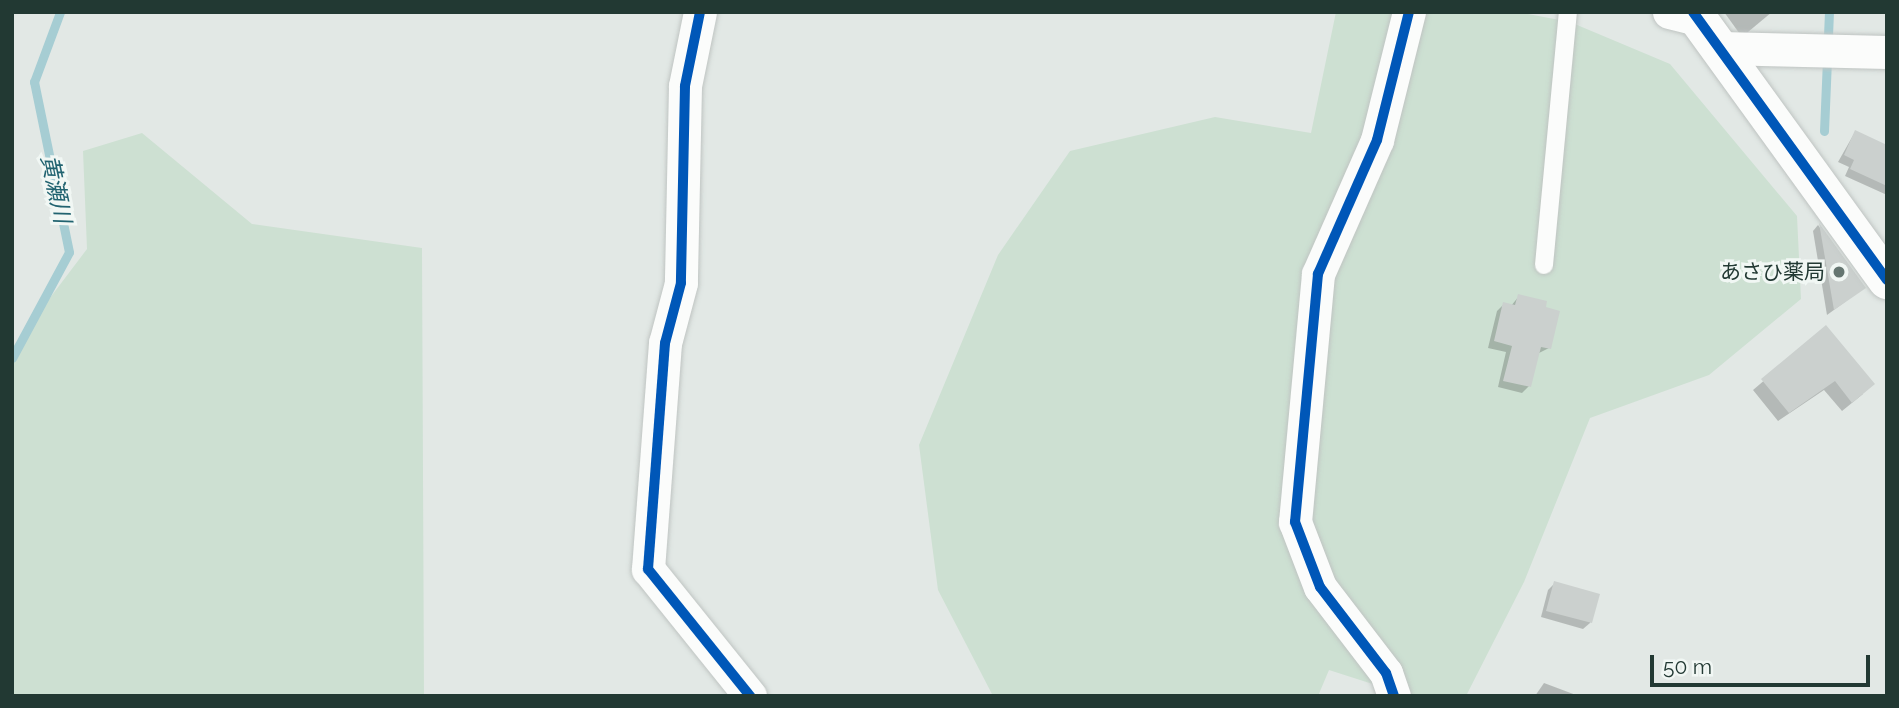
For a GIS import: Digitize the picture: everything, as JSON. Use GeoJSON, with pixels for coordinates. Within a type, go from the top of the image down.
{"type":"FeatureCollection","features":[{"type":"Feature","properties":{"kind":"street"},"geometry":{"type":"LineString","coordinates":[[700,12],[685,86],[681,283],[665,343],[649,569],[750,696]]}},
{"type":"Feature","properties":{"kind":"street"},"geometry":{"type":"LineString","coordinates":[[1394,696],[1386,673],[1320,587],[1295,522],[1318,274],[1377,140],[1409,12]]}},
{"type":"Feature","properties":{"kind":"street"},"geometry":{"type":"LineString","coordinates":[[1695,23],[1887,51]]}},
{"type":"Feature","properties":{"kind":"street"},"geometry":{"type":"LineString","coordinates":[[1695,23],[1887,280]]}},
{"type":"Feature","properties":{"kind":"lane"},"geometry":{"type":"LineString","coordinates":[[1544,265],[1568,12]]}},
{"type":"Feature","properties":{"kind":"green space"},"geometry":{"type":"Polygon","coordinates":[[[1336,12],[1518,12],[1570,22],[1670,64],[1797,216],[1801,299],[1709,375],[1590,418],[1524,582],[1466,696],[1410,696],[1329,670],[1318,696],[993,696],[938,590],[919,445],[998,255],[1070,151],[1215,117],[1311,133],[1336,12]]]}},
{"type":"Feature","properties":{"kind":"green space"},"geometry":{"type":"Polygon","coordinates":[[[142,133],[252,224],[422,248],[424,696],[12,696],[12,348],[87,249],[83,151],[142,133]]]}},
{"type":"Feature","properties":{"kind":"building"},"geometry":{"type":"Polygon","coordinates":[[[1855,130],[1887,145],[1887,186],[1850,169],[1854,160],[1844,155],[1855,130]]]}},
{"type":"Feature","properties":{"kind":"building"},"geometry":{"type":"Polygon","coordinates":[[[1819,223],[1866,288],[1834,310],[1819,223]]]}},
{"type":"Feature","properties":{"kind":"building"},"geometry":{"type":"Polygon","coordinates":[[[1518,294],[1547,301],[1546,307],[1560,311],[1551,349],[1541,347],[1531,387],[1503,381],[1512,346],[1494,341],[1503,302],[1515,305],[1518,294]]]}},
{"type":"Feature","properties":{"kind":"building"},"geometry":{"type":"Polygon","coordinates":[[[1826,325],[1875,384],[1852,403],[1835,381],[1789,413],[1761,379],[1826,325]]]}},
{"type":"Feature","properties":{"kind":"building"},"geometry":{"type":"Polygon","coordinates":[[[1554,581],[1600,594],[1592,623],[1546,611],[1554,581]]]}},
{"type":"Feature","properties":{"kind":"waterway","name":"黄瀬川"},"geometry":{"type":"LineString","coordinates":[[12,358],[69,252],[34,82],[60,12]]}},
{"type":"Feature","properties":{"kind":"waterway"},"geometry":{"type":"LineString","coordinates":[[1824,131],[1829,12]]}},
{"type":"Feature","properties":{"kind":"cycle path"},"geometry":{"type":"LineString","coordinates":[[700,12],[685,86],[681,283],[665,343],[648,569],[750,696]]}},
{"type":"Feature","properties":{"kind":"cycle path"},"geometry":{"type":"LineString","coordinates":[[1394,696],[1386,673],[1320,587],[1295,522],[1318,274],[1377,140],[1409,12]]}},
{"type":"Feature","properties":{"kind":"cycle path"},"geometry":{"type":"LineString","coordinates":[[1693,12],[1887,280]]}},
{"type":"Feature","properties":{"kind":"place","name":"あさひ薬局"},"geometry":{"type":"Point","coordinates":[1839,272]}}]}
